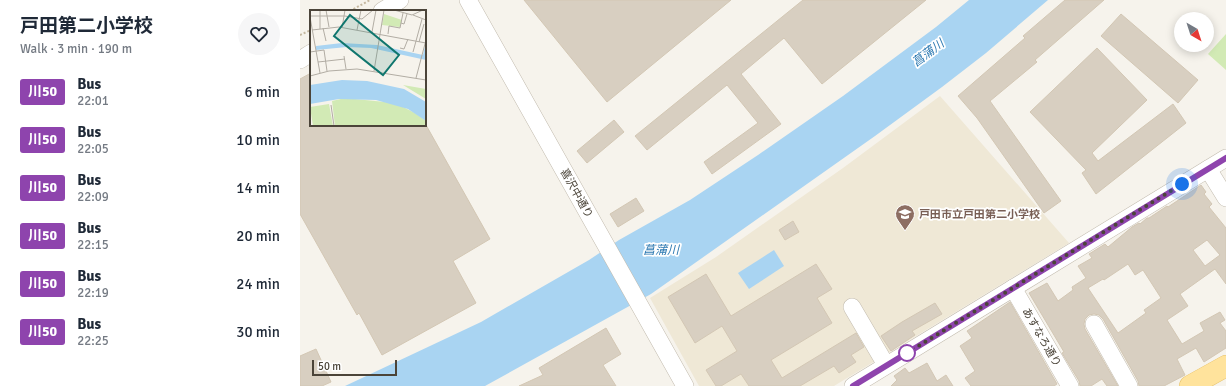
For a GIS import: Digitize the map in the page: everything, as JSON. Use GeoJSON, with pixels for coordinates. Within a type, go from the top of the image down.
{"type":"FeatureCollection","features":[{"type":"Feature","properties":{"kind":"main road"},"geometry":{"type":"LineString","coordinates":[[1190,386],[1226,366]]}},
{"type":"Feature","properties":{"kind":"street"},"geometry":{"type":"LineString","coordinates":[[384,10],[400,0]]}},
{"type":"Feature","properties":{"kind":"street","name":"喜沢中通り"},"geometry":{"type":"LineString","coordinates":[[468,0],[685,386]]}},
{"type":"Feature","properties":{"kind":"street"},"geometry":{"type":"LineString","coordinates":[[300,60],[310,54]]}},
{"type":"Feature","properties":{"kind":"street"},"geometry":{"type":"LineString","coordinates":[[853,386],[1226,158]]}},
{"type":"Feature","properties":{"kind":"street"},"geometry":{"type":"LineString","coordinates":[[1208,169],[1226,198]]}},
{"type":"Feature","properties":{"kind":"street","name":"あすなろ通り"},"geometry":{"type":"LineString","coordinates":[[1013,288],[1066,385]]}},
{"type":"Feature","properties":{"kind":"street"},"geometry":{"type":"LineString","coordinates":[[852,307],[886,366]]}},
{"type":"Feature","properties":{"kind":"street"},"geometry":{"type":"LineString","coordinates":[[1094,324],[1129,386]]}},
{"type":"Feature","properties":{"kind":"path"},"geometry":{"type":"LineString","coordinates":[[352,10],[370,0]]}},
{"type":"Feature","properties":{"kind":"path"},"geometry":{"type":"LineString","coordinates":[[300,35],[310,30]]}},
{"type":"Feature","properties":{"kind":"shaded area","name":"戸田市立戸田第二小学校"},"geometry":{"type":"Polygon","coordinates":[[[940,96],[1069,243],[834,386],[699,386],[650,298],[716,257],[843,168],[940,96]]]}},
{"type":"Feature","properties":{"kind":"green space"},"geometry":{"type":"Polygon","coordinates":[[[1226,34],[1226,70],[1208,54],[1210,52],[1214,52],[1214,47],[1226,34]]]}},
{"type":"Feature","properties":{"kind":"water","name":"菖蒲川"},"geometry":{"type":"Polygon","coordinates":[[[969,0],[1048,0],[986,53],[942,87],[651,294],[485,386],[345,386],[481,322],[589,260],[619,240],[690,200],[843,96],[936,27],[969,0]]]}},
{"type":"Feature","properties":{"kind":"water"},"geometry":{"type":"Polygon","coordinates":[[[774,250],[784,266],[749,289],[738,273],[774,250]]]}},
{"type":"Feature","properties":{"kind":"building"},"geometry":{"type":"Polygon","coordinates":[[[524,0],[731,0],[607,102],[524,0]]]}},
{"type":"Feature","properties":{"kind":"building"},"geometry":{"type":"Polygon","coordinates":[[[803,0],[926,0],[822,84],[784,38],[741,74],[781,124],[712,174],[704,162],[758,123],[727,85],[647,150],[635,136],[803,0]]]}},
{"type":"Feature","properties":{"kind":"building"},"geometry":{"type":"Polygon","coordinates":[[[1065,0],[1104,0],[1035,60],[1037,62],[990,101],[1061,201],[1044,213],[977,118],[958,96],[1025,38],[1023,36],[1065,0]]]}},
{"type":"Feature","properties":{"kind":"building"},"geometry":{"type":"Polygon","coordinates":[[[1121,14],[1198,80],[1178,103],[1101,36],[1121,14]]]}},
{"type":"Feature","properties":{"kind":"building"},"geometry":{"type":"Polygon","coordinates":[[[1097,48],[1147,100],[1092,153],[1098,161],[1173,104],[1186,123],[1096,194],[1082,173],[1086,170],[1030,112],[1097,48]]]}},
{"type":"Feature","properties":{"kind":"building"},"geometry":{"type":"Polygon","coordinates":[[[310,74],[310,126],[426,125],[490,239],[453,261],[476,303],[382,355],[359,313],[357,315],[300,214],[300,79],[310,74]]]}},
{"type":"Feature","properties":{"kind":"building"},"geometry":{"type":"Polygon","coordinates":[[[614,120],[624,132],[587,163],[577,151],[614,120]]]}},
{"type":"Feature","properties":{"kind":"building"},"geometry":{"type":"Polygon","coordinates":[[[1201,185],[1206,192],[1204,194],[1212,204],[1209,207],[1226,228],[1226,284],[1215,269],[1180,294],[1188,306],[1167,320],[1182,344],[1204,331],[1200,323],[1220,312],[1225,320],[1220,323],[1226,331],[1226,348],[1204,362],[1196,348],[1177,359],[1185,375],[1164,386],[1139,386],[1138,381],[1103,319],[1099,315],[1089,315],[1085,319],[1085,329],[1118,386],[1107,386],[1102,379],[1091,386],[1080,386],[1079,381],[1062,353],[1064,352],[1029,293],[1047,283],[1058,301],[1073,290],[1072,287],[1086,278],[1078,266],[1092,258],[1089,254],[1105,244],[1108,247],[1132,227],[1139,223],[1140,224],[1167,206],[1168,207],[1201,185]],[[1207,240],[1193,250],[1205,266],[1220,255],[1207,240]],[[1128,264],[1104,280],[1103,279],[1088,288],[1118,333],[1146,313],[1144,310],[1161,298],[1143,270],[1135,275],[1128,264]]]}},
{"type":"Feature","properties":{"kind":"building"},"geometry":{"type":"Polygon","coordinates":[[[636,198],[644,211],[618,227],[610,214],[636,198]]]}},
{"type":"Feature","properties":{"kind":"building"},"geometry":{"type":"Polygon","coordinates":[[[793,221],[799,232],[785,240],[779,230],[793,221]]]}},
{"type":"Feature","properties":{"kind":"building"},"geometry":{"type":"Polygon","coordinates":[[[816,264],[832,289],[817,298],[832,323],[771,360],[782,378],[856,333],[864,347],[851,355],[856,362],[839,373],[834,366],[800,386],[749,386],[741,374],[721,386],[716,386],[706,370],[737,351],[722,326],[695,343],[668,297],[706,274],[731,316],[816,264]]]}},
{"type":"Feature","properties":{"kind":"building"},"geometry":{"type":"Polygon","coordinates":[[[1010,302],[1057,384],[1054,386],[971,386],[965,378],[975,371],[960,346],[972,338],[967,331],[1010,302]]]}},
{"type":"Feature","properties":{"kind":"building"},"geometry":{"type":"Polygon","coordinates":[[[935,303],[942,314],[912,331],[915,335],[891,351],[881,336],[935,303]]]}},
{"type":"Feature","properties":{"kind":"building"},"geometry":{"type":"Polygon","coordinates":[[[606,328],[621,354],[603,365],[616,386],[519,386],[543,375],[539,368],[606,328]]]}},
{"type":"Feature","properties":{"kind":"building"},"geometry":{"type":"Polygon","coordinates":[[[316,349],[331,382],[322,386],[300,386],[300,356],[316,349]]]}},
{"type":"Feature","properties":{"kind":"building"},"geometry":{"type":"Polygon","coordinates":[[[927,363],[937,381],[946,375],[953,386],[891,386],[897,380],[894,376],[905,368],[909,373],[927,363]]]}},
{"type":"Feature","properties":{"kind":"bus line","name":"川50"},"geometry":{"type":"LineString","coordinates":[[853,386],[1226,158]]}},
{"type":"Feature","properties":{"kind":"place","name":"戸田市立戸田第二小学校"},"geometry":{"type":"Point","coordinates":[905,231]}},
{"type":"Feature","properties":{"kind":"route"},"geometry":{"type":"LineString","coordinates":[[907,353],[1182,184]]}}]}
